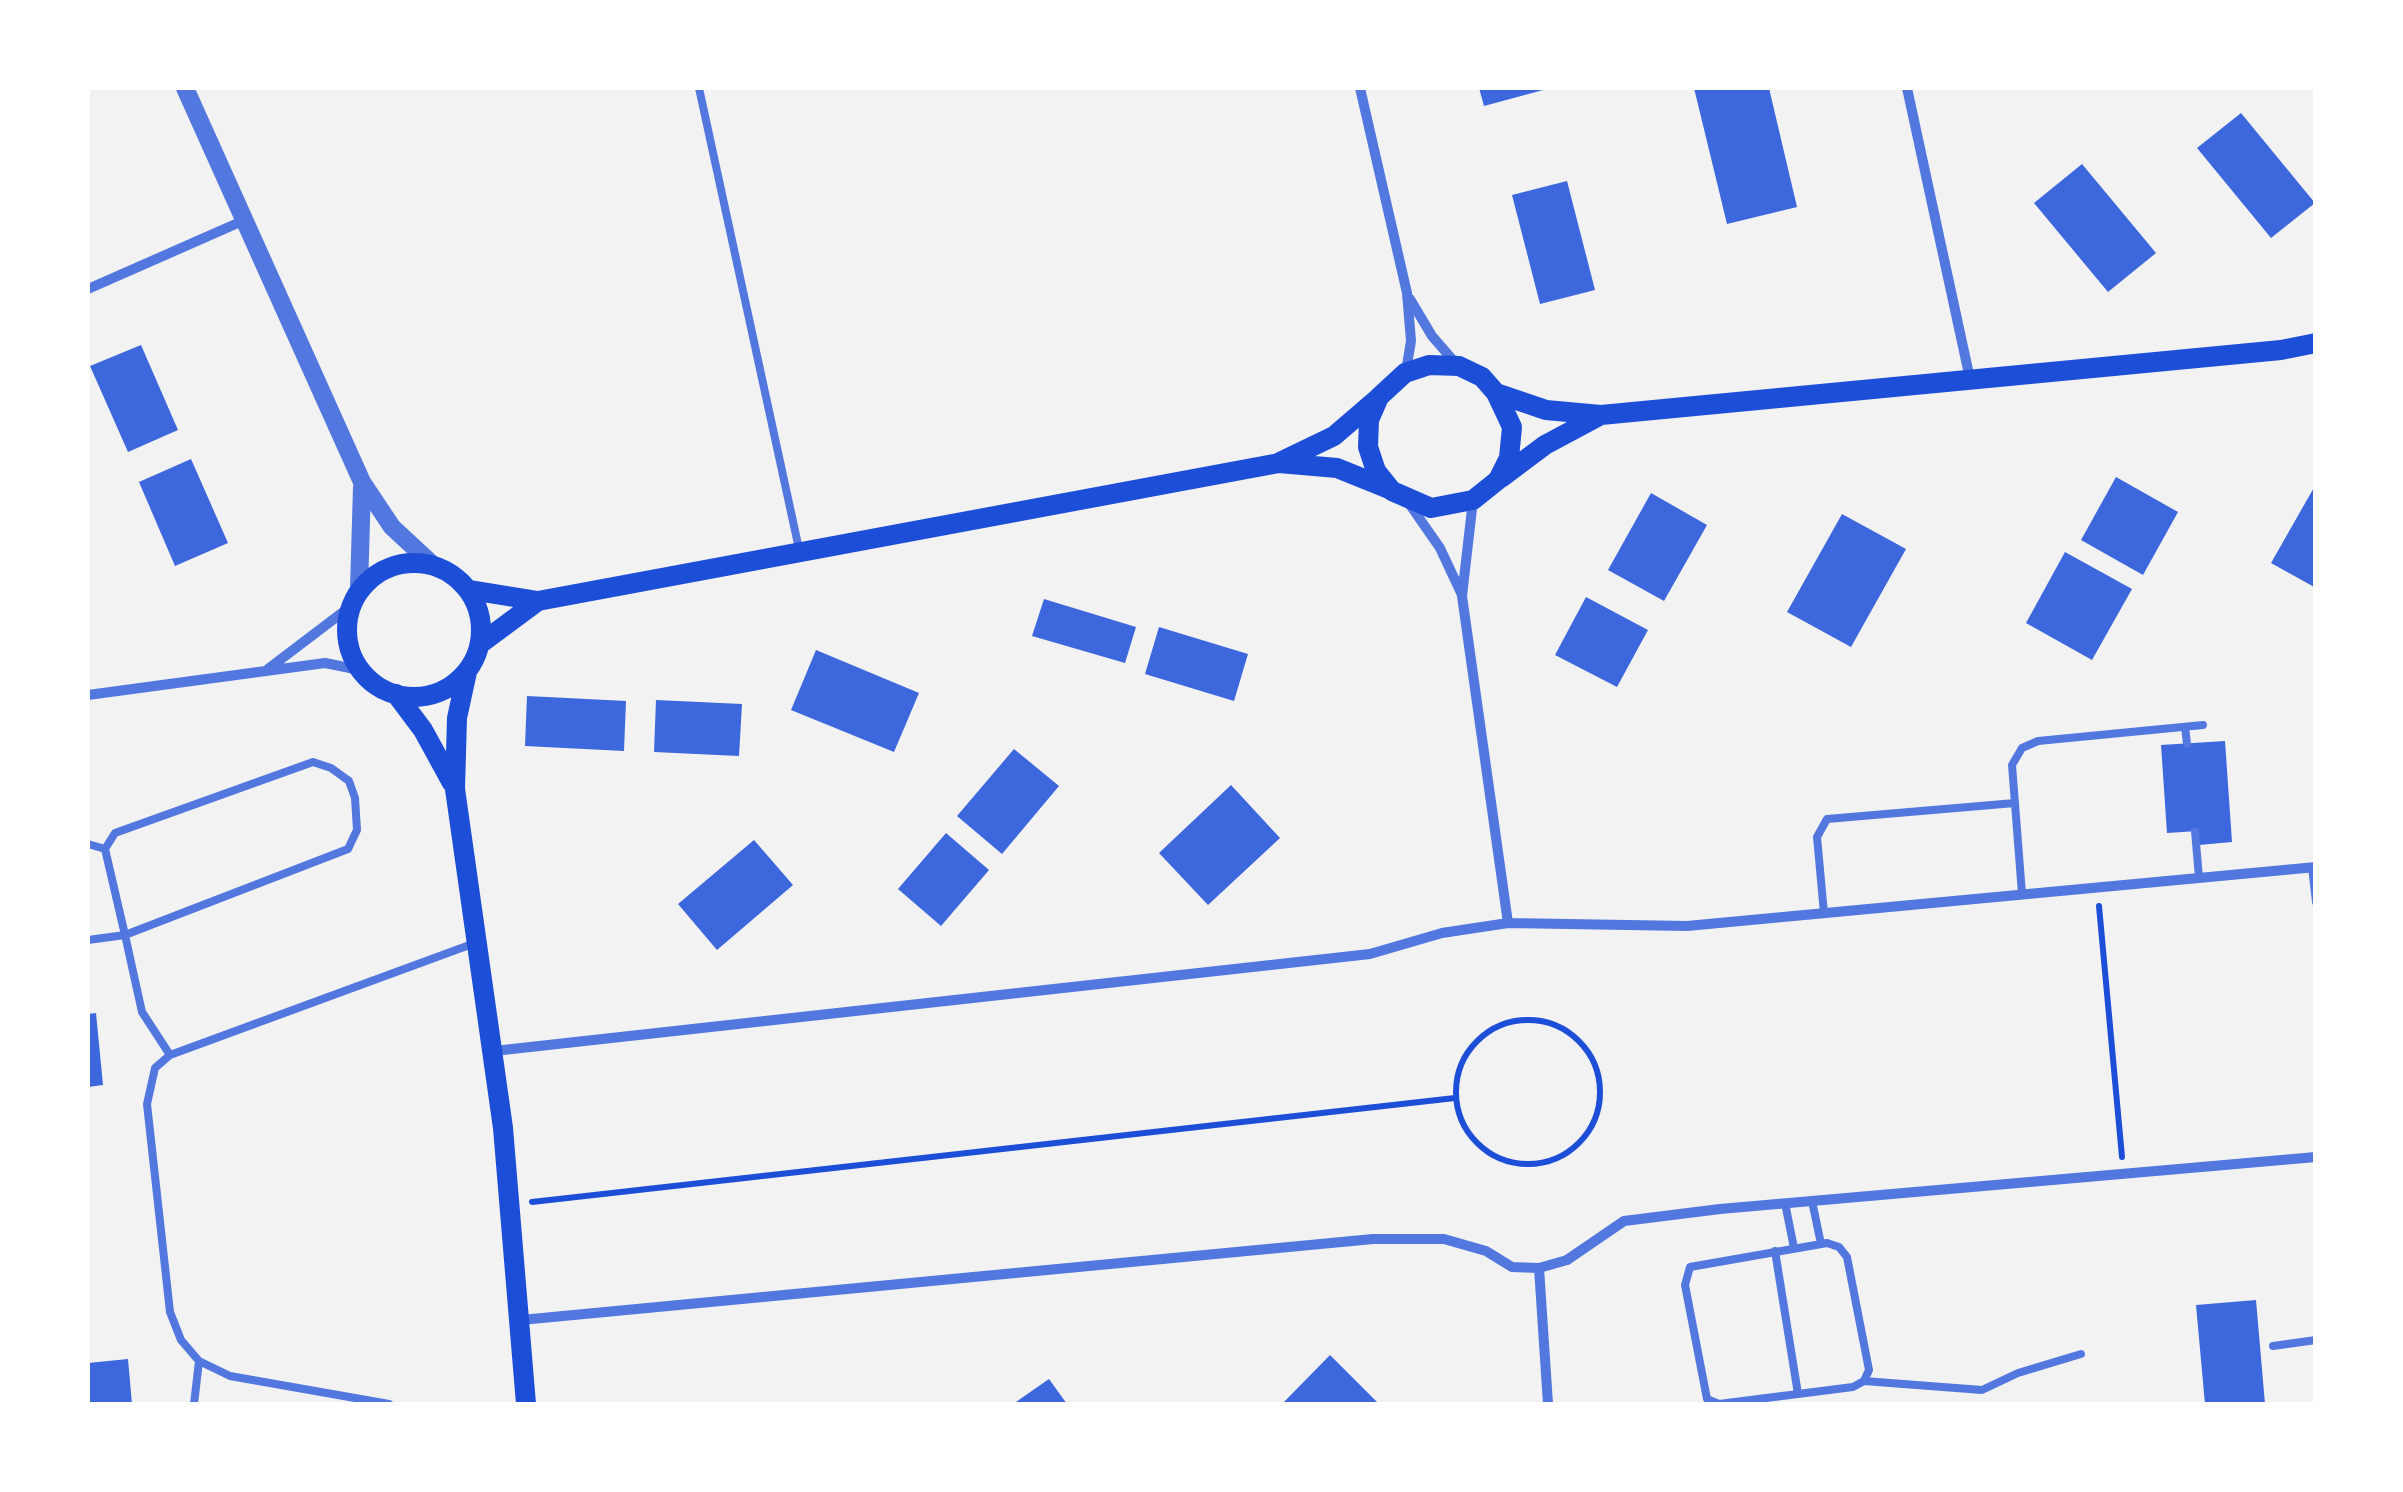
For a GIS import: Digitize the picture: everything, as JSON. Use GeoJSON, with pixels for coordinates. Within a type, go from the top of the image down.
{"type":"FeatureCollection","features":[{"type":"Feature","properties":{"kind":"main road"},"geometry":{"type":"LineString","coordinates":[[1496,393],[1546,410],[1601,416],[2280,350],[2316,343]]}},
{"type":"Feature","properties":{"kind":"main road"},"geometry":{"type":"LineString","coordinates":[[2280,350],[2316,360]]}},
{"type":"Feature","properties":{"kind":"main road"},"geometry":{"type":"LineString","coordinates":[[1278,463],[1334,436],[1406,373],[1429,365],[1459,366],[1482,377],[1496,393],[1512,427],[1510,458],[1498,480]]}},
{"type":"Feature","properties":{"kind":"main road"},"geometry":{"type":"LineString","coordinates":[[1379,397],[1370,420],[1368,448],[1376,471],[1400,495]]}},
{"type":"Feature","properties":{"kind":"main road"},"geometry":{"type":"LineString","coordinates":[[470,590],[538,601],[799,549],[1278,463],[1337,468],[1431,508],[1473,500],[1546,445],[1601,416]]}},
{"type":"Feature","properties":{"kind":"main road"},"geometry":{"type":"LineString","coordinates":[[454,789],[429,740],[396,694],[360,670],[348,639],[355,598],[392,566],[432,565],[453,574],[470,590],[481,616],[480,644],[467,672],[454,742],[454,789],[494,1052],[511,1204],[526,1404]]}},
{"type":"Feature","properties":{"kind":"main road"},"geometry":{"type":"LineString","coordinates":[[480,644],[538,601]]}},
{"type":"Feature","properties":{"kind":"main road"},"geometry":{"type":"LineString","coordinates":[[396,694],[435,694],[467,672]]}},
{"type":"Feature","properties":{"kind":"street"},"geometry":{"type":"LineString","coordinates":[[185,88],[248,218],[362,482],[392,528],[432,565]]}},
{"type":"Feature","properties":{"kind":"street"},"geometry":{"type":"LineString","coordinates":[[1360,88],[1407,294],[1411,341],[1406,373]]}},
{"type":"Feature","properties":{"kind":"street"},"geometry":{"type":"LineString","coordinates":[[1907,88],[1970,380]]}},
{"type":"Feature","properties":{"kind":"street"},"geometry":{"type":"LineString","coordinates":[[88,289],[248,218]]}},
{"type":"Feature","properties":{"kind":"street"},"geometry":{"type":"LineString","coordinates":[[1407,294],[1432,336],[1459,366]]}},
{"type":"Feature","properties":{"kind":"street"},"geometry":{"type":"LineString","coordinates":[[267,670],[355,598],[362,482]]}},
{"type":"Feature","properties":{"kind":"street"},"geometry":{"type":"LineString","coordinates":[[1400,495],[1440,548],[1462,596]]}},
{"type":"Feature","properties":{"kind":"street"},"geometry":{"type":"LineString","coordinates":[[1473,500],[1462,596],[1508,923]]}},
{"type":"Feature","properties":{"kind":"street"},"geometry":{"type":"LineString","coordinates":[[88,696],[325,663],[360,670]]}},
{"type":"Feature","properties":{"kind":"street"},"geometry":{"type":"LineString","coordinates":[[494,1052],[1370,954],[1442,932],[1508,923],[1687,926],[2314,867]]}},
{"type":"Feature","properties":{"kind":"street"},"geometry":{"type":"LineString","coordinates":[[520,1320],[1373,1238],[1444,1238],[1486,1251],[1512,1267],[1539,1268],[1567,1260],[1624,1222],[1785,1203],[2316,1156]]}},
{"type":"Feature","properties":{"kind":"street"},"geometry":{"type":"LineString","coordinates":[[1539,1268],[1548,1404]]}},
{"type":"Feature","properties":{"kind":"lane"},"geometry":{"type":"LineString","coordinates":[[699,88],[799,549]]}},
{"type":"Feature","properties":{"kind":"lane"},"geometry":{"type":"LineString","coordinates":[[2022,894],[2012,765],[2030,743],[2203,725]]}},
{"type":"Feature","properties":{"kind":"lane"},"geometry":{"type":"LineString","coordinates":[[2186,727],[2187,744]]}},
{"type":"Feature","properties":{"kind":"lane"},"geometry":{"type":"LineString","coordinates":[[88,940],[125,935],[348,849],[357,830],[355,798],[349,781],[332,768],[313,762],[115,833],[105,849],[125,935],[142,1012],[170,1054]]}},
{"type":"Feature","properties":{"kind":"lane"},"geometry":{"type":"LineString","coordinates":[[1824,913],[1817,837],[1827,819],[2014,803]]}},
{"type":"Feature","properties":{"kind":"lane"},"geometry":{"type":"LineString","coordinates":[[2195,831],[2199,878]]}},
{"type":"Feature","properties":{"kind":"lane"},"geometry":{"type":"LineString","coordinates":[[88,844],[105,849]]}},
{"type":"Feature","properties":{"kind":"lane"},"geometry":{"type":"LineString","coordinates":[[2314,867],[2316,902]]}},
{"type":"Feature","properties":{"kind":"lane"},"geometry":{"type":"LineString","coordinates":[[389,1404],[230,1376],[199,1360],[181,1340],[170,1312],[148,1104],[155,1068],[170,1054],[479,941]]}},
{"type":"Feature","properties":{"kind":"lane"},"geometry":{"type":"LineString","coordinates":[[1812,1201],[1821,1244]]}},
{"type":"Feature","properties":{"kind":"lane"},"geometry":{"type":"LineString","coordinates":[[1785,1203],[1794,1248]]}},
{"type":"Feature","properties":{"kind":"lane"},"geometry":{"type":"LineString","coordinates":[[1864,1381],[1869,1370],[1847,1257],[1840,1246],[1821,1244],[1695,1264],[1686,1272],[1702,1389],[1708,1400],[1719,1404],[1864,1381],[1982,1390],[2018,1373],[2081,1354]]}},
{"type":"Feature","properties":{"kind":"lane"},"geometry":{"type":"LineString","coordinates":[[1775,1251],[1798,1394]]}},
{"type":"Feature","properties":{"kind":"lane"},"geometry":{"type":"LineString","coordinates":[[2273,1346],[2316,1340]]}},
{"type":"Feature","properties":{"kind":"lane"},"geometry":{"type":"LineString","coordinates":[[194,1404],[199,1360]]}},
{"type":"Feature","properties":{"kind":"path"},"geometry":{"type":"LineString","coordinates":[[2098,887],[2123,1174]]}},
{"type":"Feature","properties":{"kind":"path"},"geometry":{"type":"LineString","coordinates":[[1516,1020],[1535,1020],[1569,1032],[1593,1059],[1601,1094],[1598,1112],[1579,1144],[1548,1162],[1530,1164],[1512,1163],[1479,1146],[1459,1116],[1454,1098],[1461,1062],[1470,1047],[1483,1034],[1516,1020]]}},
{"type":"Feature","properties":{"kind":"path"},"geometry":{"type":"LineString","coordinates":[[511,1204],[1454,1098]]}},
{"type":"Feature","properties":{"kind":"building"},"geometry":{"type":"Polygon","coordinates":[[[1479,88],[1547,88],[1547,89],[1484,106],[1479,88]]]}},
{"type":"Feature","properties":{"kind":"building"},"geometry":{"type":"Polygon","coordinates":[[[1694,88],[1769,88],[1797,207],[1727,224],[1694,88]]]}},
{"type":"Feature","properties":{"kind":"building"},"geometry":{"type":"Polygon","coordinates":[[[2241,113],[2315,203],[2271,238],[2197,148],[2241,113]]]}},
{"type":"Feature","properties":{"kind":"building"},"geometry":{"type":"Polygon","coordinates":[[[2082,164],[2156,253],[2108,292],[2034,203],[2082,164]]]}},
{"type":"Feature","properties":{"kind":"building"},"geometry":{"type":"Polygon","coordinates":[[[1567,181],[1595,290],[1540,304],[1512,195],[1567,181]]]}},
{"type":"Feature","properties":{"kind":"building"},"geometry":{"type":"Polygon","coordinates":[[[141,345],[178,430],[128,452],[90,366],[141,345]]]}},
{"type":"Feature","properties":{"kind":"building"},"geometry":{"type":"Polygon","coordinates":[[[191,459],[228,543],[175,566],[139,482],[191,459]]]}},
{"type":"Feature","properties":{"kind":"building"},"geometry":{"type":"Polygon","coordinates":[[[2116,477],[2178,512],[2143,575],[2081,540],[2116,477]]]}},
{"type":"Feature","properties":{"kind":"building"},"geometry":{"type":"Polygon","coordinates":[[[2316,484],[2316,588],[2271,563],[2316,484]]]}},
{"type":"Feature","properties":{"kind":"building"},"geometry":{"type":"Polygon","coordinates":[[[1651,493],[1707,525],[1664,601],[1608,570],[1651,493]]]}},
{"type":"Feature","properties":{"kind":"building"},"geometry":{"type":"Polygon","coordinates":[[[1842,514],[1906,549],[1851,647],[1787,612],[1842,514]]]}},
{"type":"Feature","properties":{"kind":"building"},"geometry":{"type":"Polygon","coordinates":[[[2065,552],[2132,589],[2092,660],[2026,623],[2065,552]]]}},
{"type":"Feature","properties":{"kind":"building"},"geometry":{"type":"Polygon","coordinates":[[[1586,597],[1648,630],[1617,687],[1555,655],[1586,597]]]}},
{"type":"Feature","properties":{"kind":"building"},"geometry":{"type":"Polygon","coordinates":[[[1044,599],[1136,627],[1125,663],[1032,636],[1044,599]]]}},
{"type":"Feature","properties":{"kind":"building"},"geometry":{"type":"Polygon","coordinates":[[[1159,627],[1248,654],[1234,701],[1145,674],[1159,627]]]}},
{"type":"Feature","properties":{"kind":"building"},"geometry":{"type":"Polygon","coordinates":[[[816,650],[919,693],[894,752],[791,710],[816,650]]]}},
{"type":"Feature","properties":{"kind":"building"},"geometry":{"type":"Polygon","coordinates":[[[527,696],[626,701],[624,751],[525,746],[527,696]]]}},
{"type":"Feature","properties":{"kind":"building"},"geometry":{"type":"Polygon","coordinates":[[[656,700],[742,704],[739,756],[654,752],[656,700]]]}},
{"type":"Feature","properties":{"kind":"building"},"geometry":{"type":"Polygon","coordinates":[[[2225,741],[2232,842],[2199,845],[2198,831],[2167,833],[2161,745],[2225,741]]]}},
{"type":"Feature","properties":{"kind":"building"},"geometry":{"type":"Polygon","coordinates":[[[1014,749],[1059,786],[1002,854],[957,816],[1014,749]]]}},
{"type":"Feature","properties":{"kind":"building"},"geometry":{"type":"Polygon","coordinates":[[[1231,785],[1280,838],[1208,905],[1159,853],[1231,785]]]}},
{"type":"Feature","properties":{"kind":"building"},"geometry":{"type":"Polygon","coordinates":[[[946,833],[989,870],[941,926],[898,889],[946,833]]]}},
{"type":"Feature","properties":{"kind":"building"},"geometry":{"type":"Polygon","coordinates":[[[754,840],[793,885],[717,950],[678,904],[754,840]]]}},
{"type":"Feature","properties":{"kind":"building"},"geometry":{"type":"Polygon","coordinates":[[[96,1013],[103,1085],[88,1087],[88,1014],[96,1013]]]}},
{"type":"Feature","properties":{"kind":"building"},"geometry":{"type":"Polygon","coordinates":[[[2256,1300],[2265,1404],[2205,1404],[2196,1305],[2256,1300]]]}},
{"type":"Feature","properties":{"kind":"building"},"geometry":{"type":"Polygon","coordinates":[[[1330,1355],[1379,1404],[1282,1404],[1330,1355]]]}},
{"type":"Feature","properties":{"kind":"building"},"geometry":{"type":"Polygon","coordinates":[[[128,1359],[132,1404],[88,1404],[88,1363],[128,1359]]]}},
{"type":"Feature","properties":{"kind":"building"},"geometry":{"type":"Polygon","coordinates":[[[1049,1379],[1067,1404],[1013,1404],[1049,1379]]]}}]}
